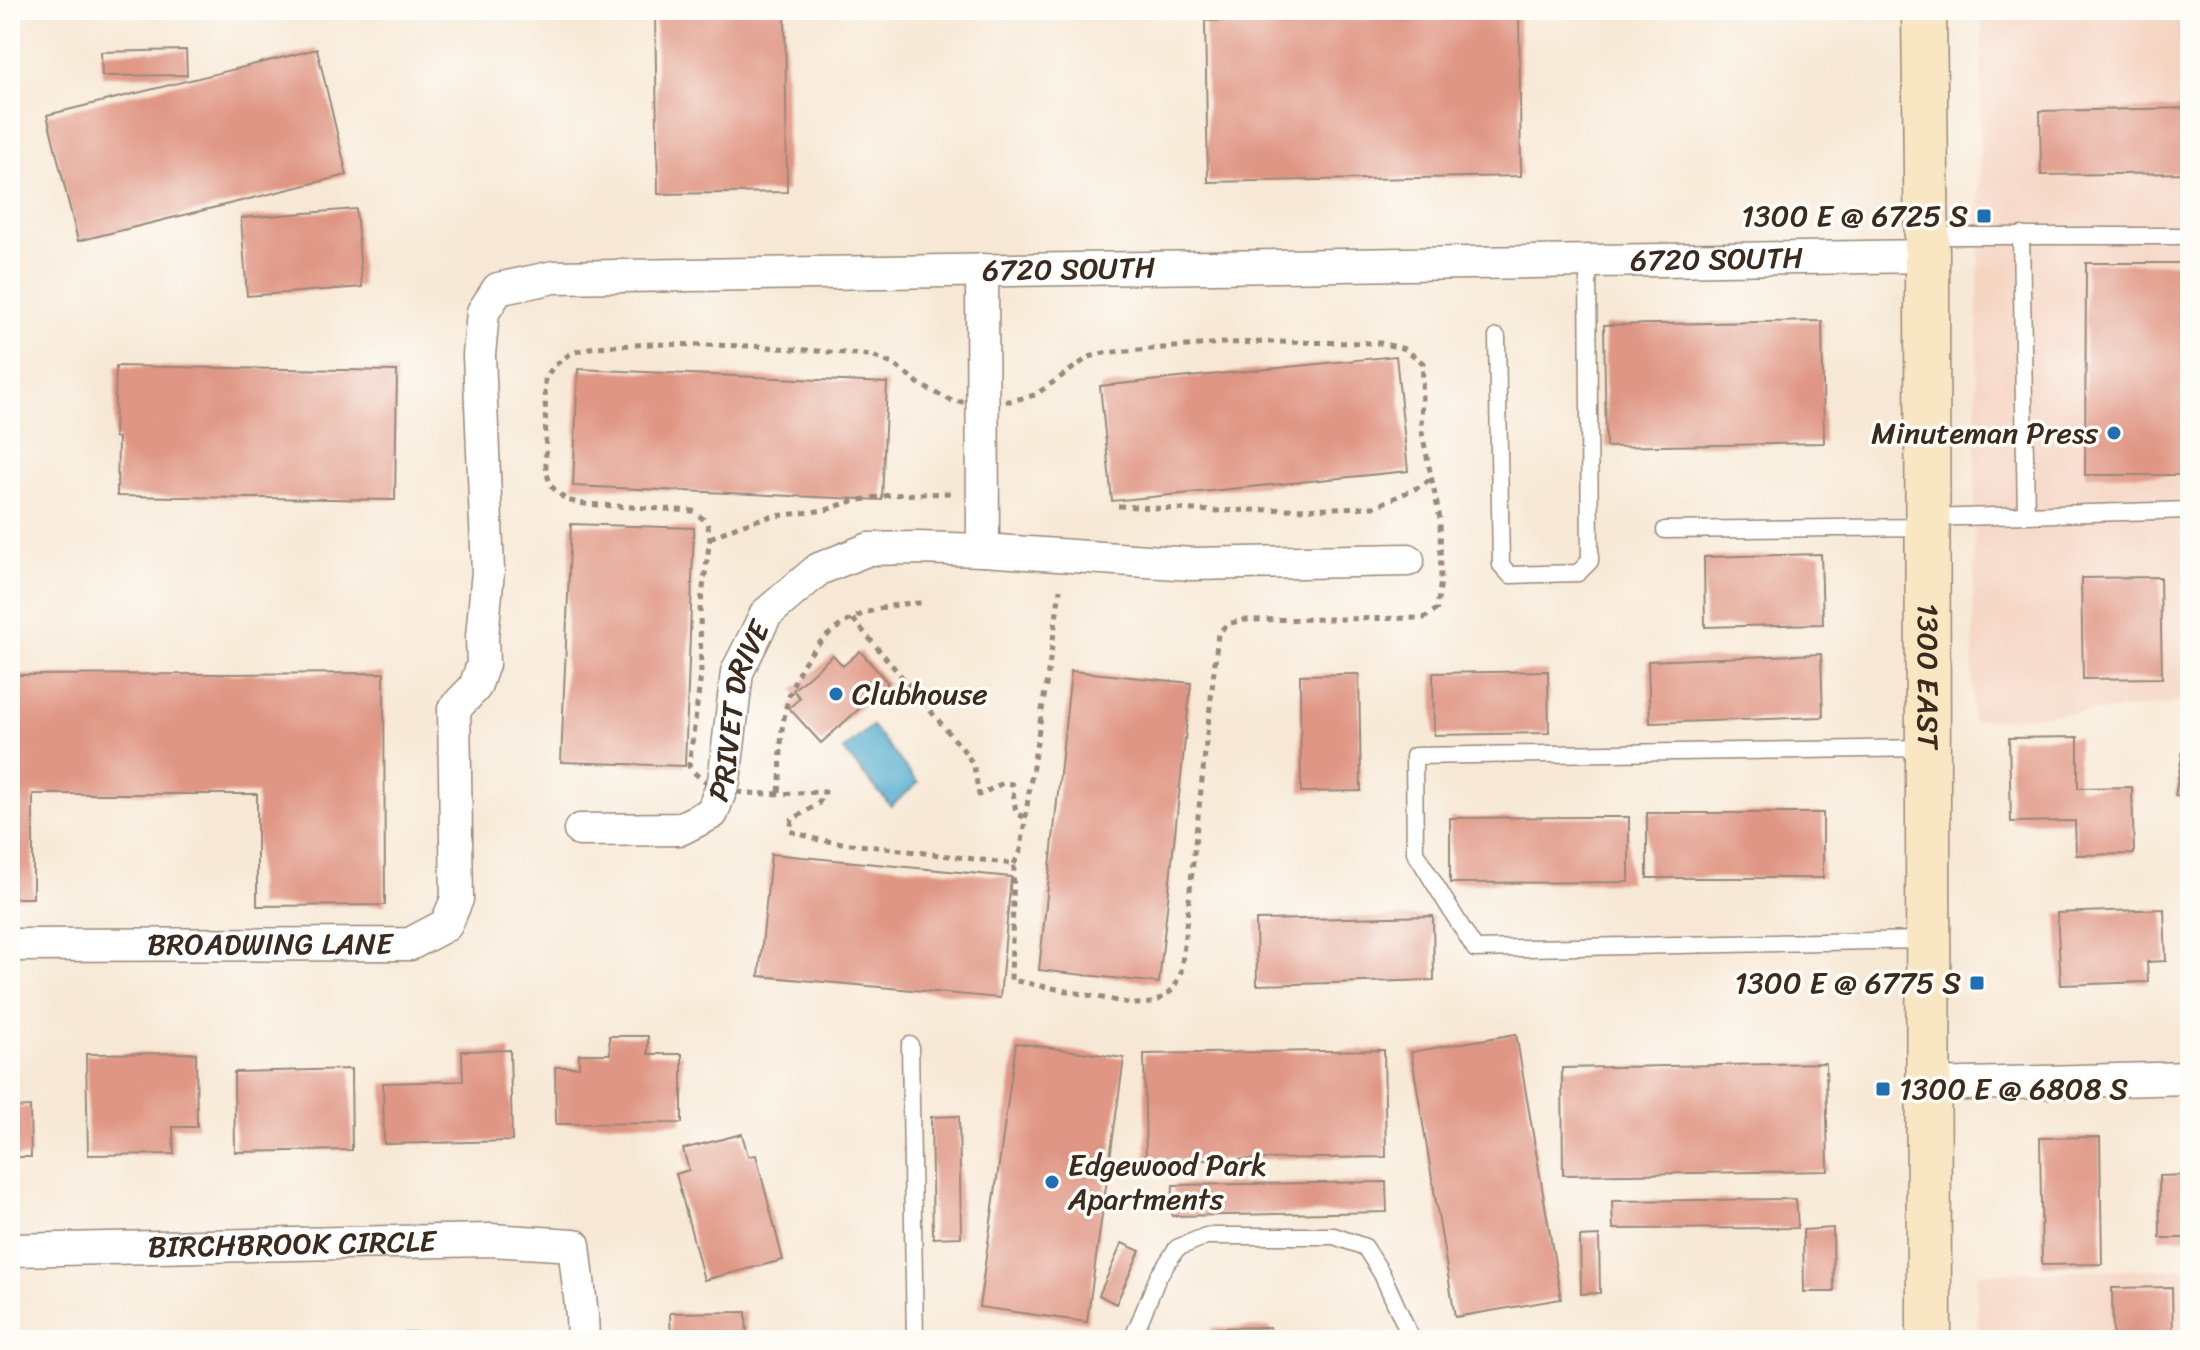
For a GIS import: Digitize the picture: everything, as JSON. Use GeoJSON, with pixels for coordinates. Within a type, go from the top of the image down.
{"type":"FeatureCollection","features":[{"type":"Feature","properties":{"kind":"main road","name":"1300 EAST"},"geometry":{"type":"LineString","coordinates":[[1924,10],[1929,1340]]}},
{"type":"Feature","properties":{"kind":"street","name":"6720 SOUTH"},"geometry":{"type":"LineString","coordinates":[[488,571],[479,355],[483,312],[498,289],[554,277],[1588,262],[1926,246]]}},
{"type":"Feature","properties":{"kind":"street"},"geometry":{"type":"LineString","coordinates":[[982,270],[983,550]]}},
{"type":"Feature","properties":{"kind":"street","name":"PRIVET DRIVE"},"geometry":{"type":"LineString","coordinates":[[580,830],[680,829],[712,813],[724,781],[737,672],[766,614],[819,569],[869,549],[983,550],[1192,564],[1408,560]]}},
{"type":"Feature","properties":{"kind":"street","name":"BROADWING LANE"},"geometry":{"type":"LineString","coordinates":[[10,945],[410,944],[446,925],[457,899],[454,709],[475,687],[483,664],[482,637],[488,571]]}},
{"type":"Feature","properties":{"kind":"street"},"geometry":{"type":"LineString","coordinates":[[1928,1085],[2190,1078]]}},
{"type":"Feature","properties":{"kind":"street","name":"BIRCHBROOK CIRCLE"},"geometry":{"type":"LineString","coordinates":[[10,1250],[491,1240],[574,1245],[583,1340]]}},
{"type":"Feature","properties":{"kind":"lane"},"geometry":{"type":"LineString","coordinates":[[1926,246],[2021,235],[2190,236]]}},
{"type":"Feature","properties":{"kind":"lane"},"geometry":{"type":"LineString","coordinates":[[2021,235],[2026,515]]}},
{"type":"Feature","properties":{"kind":"lane"},"geometry":{"type":"LineString","coordinates":[[1497,337],[1501,565],[1510,575],[1578,573],[1590,561],[1588,262]]}},
{"type":"Feature","properties":{"kind":"lane"},"geometry":{"type":"LineString","coordinates":[[1665,530],[2190,510]]}},
{"type":"Feature","properties":{"kind":"lane"},"geometry":{"type":"LineString","coordinates":[[1928,748],[1414,756],[1415,852],[1475,949],[1928,940]]}},
{"type":"Feature","properties":{"kind":"lane"},"geometry":{"type":"LineString","coordinates":[[910,1045],[915,1340]]}},
{"type":"Feature","properties":{"kind":"lane"},"geometry":{"type":"LineString","coordinates":[[1132,1340],[1158,1277],[1177,1248],[1206,1236],[1334,1236],[1365,1247],[1382,1274],[1412,1340]]}},
{"type":"Feature","properties":{"kind":"path"},"geometry":{"type":"LineString","coordinates":[[1014,864],[819,840],[790,831],[792,820],[818,804],[825,792],[742,793],[721,789],[696,776],[689,766],[701,675],[700,610],[710,538],[707,522],[693,511],[566,500],[551,486],[546,471],[545,378],[555,365],[571,353],[594,347],[652,344],[753,346],[870,355],[895,365],[922,386],[954,402],[1010,401],[1035,395],[1089,357],[1104,353],[1224,343],[1380,343],[1405,349],[1423,363],[1421,428],[1440,519],[1441,580],[1437,609],[1424,618],[1244,620],[1227,624],[1218,634],[1181,972],[1173,990],[1154,1003],[1133,1004],[1011,980],[1014,864],[1021,850],[1065,556]]}},
{"type":"Feature","properties":{"kind":"path"},"geometry":{"type":"LineString","coordinates":[[1118,506],[1214,511],[1374,507],[1421,486],[1430,478]]}},
{"type":"Feature","properties":{"kind":"path"},"geometry":{"type":"LineString","coordinates":[[710,538],[768,517],[826,510],[849,502],[890,495],[964,493]]}},
{"type":"Feature","properties":{"kind":"path"},"geometry":{"type":"LineString","coordinates":[[779,792],[783,721],[788,696],[799,669],[817,645],[841,626],[875,609],[902,603],[921,603]]}},
{"type":"Feature","properties":{"kind":"path"},"geometry":{"type":"LineString","coordinates":[[853,619],[961,747],[974,766],[979,795],[1003,783],[1012,784],[1016,813],[1025,818]]}},
{"type":"Feature","properties":{"kind":"shaded area"},"geometry":{"type":"Polygon","coordinates":[[[1982,10],[2190,10],[2190,700],[2137,708],[1972,721],[1982,10]]]}},
{"type":"Feature","properties":{"kind":"shaded area"},"geometry":{"type":"Polygon","coordinates":[[[2188,1268],[2189,1340],[1978,1340],[1977,1273],[2188,1268]]]}},
{"type":"Feature","properties":{"kind":"water"},"geometry":{"type":"Polygon","coordinates":[[[872,726],[918,783],[891,806],[843,750],[872,726]]]}},
{"type":"Feature","properties":{"kind":"building"},"geometry":{"type":"Polygon","coordinates":[[[655,10],[785,10],[787,192],[658,194],[655,10]]]}},
{"type":"Feature","properties":{"kind":"building"},"geometry":{"type":"Polygon","coordinates":[[[1519,16],[1521,176],[1208,182],[1205,21],[1519,16]]]}},
{"type":"Feature","properties":{"kind":"building"},"geometry":{"type":"Polygon","coordinates":[[[317,49],[347,175],[78,241],[47,115],[317,49]]]}},
{"type":"Feature","properties":{"kind":"building"},"geometry":{"type":"Polygon","coordinates":[[[186,50],[187,75],[102,76],[101,52],[186,50]]]}},
{"type":"Feature","properties":{"kind":"building"},"geometry":{"type":"Polygon","coordinates":[[[2190,108],[2190,173],[2041,175],[2040,111],[2190,108]]]}},
{"type":"Feature","properties":{"kind":"building"},"geometry":{"type":"Polygon","coordinates":[[[356,209],[362,287],[247,296],[241,218],[356,209]]]}},
{"type":"Feature","properties":{"kind":"building"},"geometry":{"type":"Polygon","coordinates":[[[2086,263],[2190,263],[2190,475],[2085,475],[2086,263]]]}},
{"type":"Feature","properties":{"kind":"building"},"geometry":{"type":"Polygon","coordinates":[[[1822,321],[1824,443],[1606,447],[1604,325],[1822,321]]]}},
{"type":"Feature","properties":{"kind":"building"},"geometry":{"type":"Polygon","coordinates":[[[1396,356],[1408,471],[1112,501],[1100,386],[1396,356]]]}},
{"type":"Feature","properties":{"kind":"building"},"geometry":{"type":"Polygon","coordinates":[[[116,366],[397,371],[395,500],[117,496],[118,438],[114,437],[116,366]]]}},
{"type":"Feature","properties":{"kind":"building"},"geometry":{"type":"Polygon","coordinates":[[[578,369],[887,383],[882,500],[573,486],[578,369]]]}},
{"type":"Feature","properties":{"kind":"building"},"geometry":{"type":"Polygon","coordinates":[[[571,524],[694,528],[685,766],[561,762],[571,524]]]}},
{"type":"Feature","properties":{"kind":"building"},"geometry":{"type":"Polygon","coordinates":[[[1821,554],[1823,624],[1705,627],[1704,557],[1821,554]]]}},
{"type":"Feature","properties":{"kind":"building"},"geometry":{"type":"Polygon","coordinates":[[[2160,577],[2162,678],[2083,679],[2081,578],[2160,577]]]}},
{"type":"Feature","properties":{"kind":"building","name":"Clubhouse"},"geometry":{"type":"Polygon","coordinates":[[[860,651],[888,683],[821,743],[789,708],[800,698],[793,690],[833,655],[843,666],[860,651]]]}},
{"type":"Feature","properties":{"kind":"building"},"geometry":{"type":"Polygon","coordinates":[[[1821,654],[1823,717],[1650,723],[1648,661],[1821,654]]]}},
{"type":"Feature","properties":{"kind":"building"},"geometry":{"type":"Polygon","coordinates":[[[1071,671],[1191,683],[1159,983],[1039,970],[1071,671]]]}},
{"type":"Feature","properties":{"kind":"building"},"geometry":{"type":"Polygon","coordinates":[[[1548,671],[1549,733],[1434,735],[1433,673],[1548,671]]]}},
{"type":"Feature","properties":{"kind":"building"},"geometry":{"type":"Polygon","coordinates":[[[384,673],[385,905],[257,906],[257,794],[33,794],[33,898],[10,898],[10,675],[384,673]]]}},
{"type":"Feature","properties":{"kind":"building"},"geometry":{"type":"Polygon","coordinates":[[[1359,674],[1361,791],[1301,792],[1300,675],[1359,674]]]}},
{"type":"Feature","properties":{"kind":"building"},"geometry":{"type":"Polygon","coordinates":[[[2078,737],[2078,788],[2132,787],[2134,854],[2076,855],[2075,821],[2011,822],[2009,738],[2078,737]]]}},
{"type":"Feature","properties":{"kind":"building"},"geometry":{"type":"Polygon","coordinates":[[[2184,744],[2190,745],[2190,798],[2175,796],[2184,744]]]}},
{"type":"Feature","properties":{"kind":"building"},"geometry":{"type":"Polygon","coordinates":[[[1647,813],[1823,813],[1823,878],[1647,878],[1647,813]]]}},
{"type":"Feature","properties":{"kind":"building"},"geometry":{"type":"Polygon","coordinates":[[[1629,817],[1629,882],[1450,883],[1450,818],[1629,817]]]}},
{"type":"Feature","properties":{"kind":"building"},"geometry":{"type":"Polygon","coordinates":[[[771,854],[1011,877],[1000,998],[759,976],[771,854]]]}},
{"type":"Feature","properties":{"kind":"building"},"geometry":{"type":"Polygon","coordinates":[[[2164,909],[2166,961],[2147,962],[2148,982],[2061,985],[2057,913],[2164,909]]]}},
{"type":"Feature","properties":{"kind":"building"},"geometry":{"type":"Polygon","coordinates":[[[1433,916],[1434,980],[1257,985],[1256,920],[1433,916]]]}},
{"type":"Feature","properties":{"kind":"building"},"geometry":{"type":"Polygon","coordinates":[[[1516,1034],[1561,1299],[1455,1317],[1411,1052],[1516,1034]]]}},
{"type":"Feature","properties":{"kind":"building"},"geometry":{"type":"Polygon","coordinates":[[[609,1036],[648,1036],[648,1054],[682,1054],[682,1123],[556,1124],[555,1067],[579,1067],[579,1054],[610,1054],[609,1036]]]}},
{"type":"Feature","properties":{"kind":"building","name":"Edgewood Park Apartments"},"geometry":{"type":"Polygon","coordinates":[[[1016,1043],[1124,1058],[1087,1322],[979,1307],[1016,1043]]]}},
{"type":"Feature","properties":{"kind":"building"},"geometry":{"type":"Polygon","coordinates":[[[510,1050],[512,1141],[384,1144],[383,1083],[463,1081],[462,1051],[510,1050]]]}},
{"type":"Feature","properties":{"kind":"building","name":"Edgewood Park Apartments"},"geometry":{"type":"Polygon","coordinates":[[[1384,1050],[1386,1157],[1146,1161],[1144,1054],[1384,1050]]]}},
{"type":"Feature","properties":{"kind":"building"},"geometry":{"type":"Polygon","coordinates":[[[196,1053],[197,1127],[173,1127],[174,1154],[88,1155],[86,1054],[196,1053]]]}},
{"type":"Feature","properties":{"kind":"building"},"geometry":{"type":"Polygon","coordinates":[[[1826,1063],[1828,1171],[1563,1175],[1562,1068],[1826,1063]]]}},
{"type":"Feature","properties":{"kind":"building"},"geometry":{"type":"Polygon","coordinates":[[[351,1069],[352,1150],[235,1152],[234,1072],[351,1069]]]}},
{"type":"Feature","properties":{"kind":"building"},"geometry":{"type":"Polygon","coordinates":[[[10,1084],[13,1084],[13,1108],[30,1107],[31,1157],[10,1157],[10,1084]]]}},
{"type":"Feature","properties":{"kind":"building"},"geometry":{"type":"Polygon","coordinates":[[[959,1116],[961,1237],[933,1238],[931,1117],[959,1116]]]}},
{"type":"Feature","properties":{"kind":"building"},"geometry":{"type":"Polygon","coordinates":[[[742,1134],[748,1156],[756,1155],[783,1260],[704,1280],[676,1174],[689,1170],[683,1149],[742,1134]]]}},
{"type":"Feature","properties":{"kind":"building"},"geometry":{"type":"Polygon","coordinates":[[[2100,1137],[2102,1264],[2042,1265],[2040,1138],[2100,1137]]]}},
{"type":"Feature","properties":{"kind":"building"},"geometry":{"type":"Polygon","coordinates":[[[2190,1175],[2190,1238],[2160,1238],[2159,1176],[2190,1175]]]}},
{"type":"Feature","properties":{"kind":"building"},"geometry":{"type":"Polygon","coordinates":[[[1386,1182],[1387,1212],[1172,1216],[1173,1185],[1386,1182]]]}},
{"type":"Feature","properties":{"kind":"building"},"geometry":{"type":"Polygon","coordinates":[[[1796,1199],[1798,1228],[1613,1229],[1612,1201],[1796,1199]]]}},
{"type":"Feature","properties":{"kind":"building"},"geometry":{"type":"Polygon","coordinates":[[[1833,1228],[1834,1292],[1804,1292],[1803,1230],[1833,1228]]]}},
{"type":"Feature","properties":{"kind":"building"},"geometry":{"type":"Polygon","coordinates":[[[1599,1236],[1600,1293],[1581,1294],[1580,1237],[1599,1236]]]}},
{"type":"Feature","properties":{"kind":"building"},"geometry":{"type":"Polygon","coordinates":[[[1122,1243],[1140,1251],[1116,1304],[1099,1295],[1122,1243]]]}},
{"type":"Feature","properties":{"kind":"building"},"geometry":{"type":"Polygon","coordinates":[[[2172,1287],[2173,1340],[2113,1340],[2112,1288],[2172,1287]]]}},
{"type":"Feature","properties":{"kind":"building"},"geometry":{"type":"Polygon","coordinates":[[[746,1312],[747,1340],[671,1340],[670,1313],[746,1312]]]}},
{"type":"Feature","properties":{"kind":"building"},"geometry":{"type":"Polygon","coordinates":[[[1270,1327],[1272,1337],[1284,1337],[1284,1340],[1211,1340],[1211,1328],[1270,1327]]]}},
{"type":"Feature","properties":{"kind":"building"},"geometry":{"type":"Polygon","coordinates":[[[406,1332],[471,1332],[471,1340],[406,1340],[406,1332]]]}},
{"type":"Feature","properties":{"kind":"building"},"geometry":{"type":"Polygon","coordinates":[[[47,1334],[47,1340],[10,1340],[10,1335],[47,1334]]]}},
{"type":"Feature","properties":{"kind":"place","name":"1300 E @ 6725 S"},"geometry":{"type":"Point","coordinates":[1984,216]}},
{"type":"Feature","properties":{"kind":"place","name":"Minuteman Press"},"geometry":{"type":"Point","coordinates":[2114,433]}},
{"type":"Feature","properties":{"kind":"place","name":"Clubhouse"},"geometry":{"type":"Point","coordinates":[836,694]}},
{"type":"Feature","properties":{"kind":"place","name":"1300 E @ 6775 S"},"geometry":{"type":"Point","coordinates":[1977,983]}},
{"type":"Feature","properties":{"kind":"place","name":"1300 E @ 6808 S"},"geometry":{"type":"Point","coordinates":[1883,1089]}},
{"type":"Feature","properties":{"kind":"place","name":"Edgewood Park Apartments"},"geometry":{"type":"Point","coordinates":[1052,1182]}}]}
